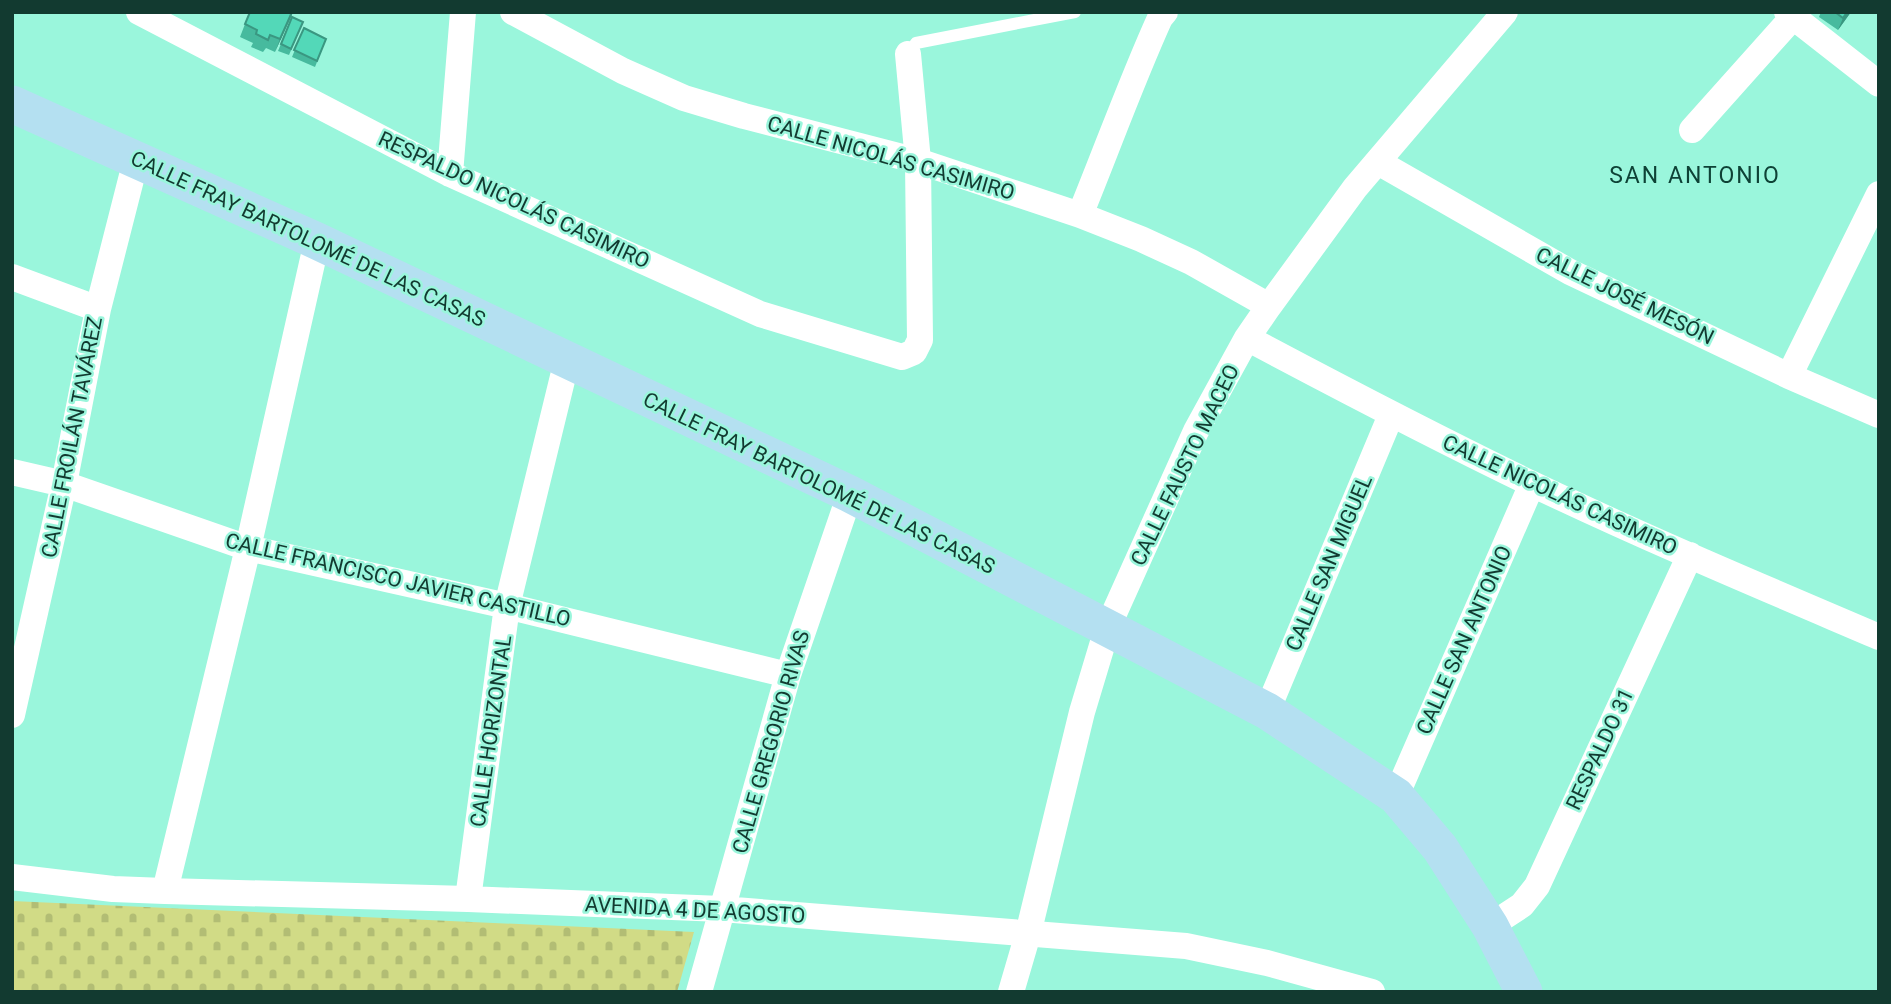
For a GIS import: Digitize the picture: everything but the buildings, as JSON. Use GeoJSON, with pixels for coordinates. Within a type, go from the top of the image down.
{"type":"FeatureCollection","features":[{"type":"Feature","properties":{"kind":"main road","name":"CALLE FRAY BARTOLOMÉ DE LAS CASAS"},"geometry":{"type":"LineString","coordinates":[[12,104],[317,241],[850,494],[1267,711],[1396,796],[1440,848],[1490,926],[1524,992]]}},
{"type":"Feature","properties":{"kind":"street","name":"RESPALDO NICOLÁS CASIMIRO"},"geometry":{"type":"LineString","coordinates":[[138,12],[450,174],[760,314],[902,357],[914,352],[920,340],[918,161]]}},
{"type":"Feature","properties":{"kind":"street"},"geometry":{"type":"LineString","coordinates":[[450,174],[463,12]]}},
{"type":"Feature","properties":{"kind":"street","name":"CALLE NICOLÁS CASIMIRO"},"geometry":{"type":"LineString","coordinates":[[513,12],[623,71],[684,98],[918,161],[1080,215],[1191,262],[1269,306]]}},
{"type":"Feature","properties":{"kind":"street"},"geometry":{"type":"LineString","coordinates":[[1080,215],[1140,62],[1165,12]]}},
{"type":"Feature","properties":{"kind":"street","name":"CALLE FAUSTO MACEO"},"geometry":{"type":"LineString","coordinates":[[1011,992],[1028,934],[1082,712],[1108,629],[1196,430],[1247,338],[1355,188],[1505,12]]}},
{"type":"Feature","properties":{"kind":"street"},"geometry":{"type":"LineString","coordinates":[[1692,130],[1790,15],[1879,84]]}},
{"type":"Feature","properties":{"kind":"street"},"geometry":{"type":"LineString","coordinates":[[908,54],[918,161]]}},
{"type":"Feature","properties":{"kind":"street","name":"CALLE FROILÁN TAVÁREZ"},"geometry":{"type":"LineString","coordinates":[[12,715],[16,682],[64,484],[98,309],[136,160]]}},
{"type":"Feature","properties":{"kind":"street","name":"CALLE JOSÉ MESÓN"},"geometry":{"type":"LineString","coordinates":[[1378,162],[1570,272],[1789,376],[1879,415]]}},
{"type":"Feature","properties":{"kind":"street"},"geometry":{"type":"LineString","coordinates":[[1789,376],[1879,194]]}},
{"type":"Feature","properties":{"kind":"street"},"geometry":{"type":"LineString","coordinates":[[165,891],[317,241]]}},
{"type":"Feature","properties":{"kind":"street"},"geometry":{"type":"LineString","coordinates":[[12,277],[98,309]]}},
{"type":"Feature","properties":{"kind":"street","name":"CALLE NICOLÁS CASIMIRO"},"geometry":{"type":"LineString","coordinates":[[1247,338],[1391,415],[1532,484],[1879,637]]}},
{"type":"Feature","properties":{"kind":"street","name":"CALLE HORIZONTAL"},"geometry":{"type":"LineString","coordinates":[[468,899],[507,606],[567,360]]}},
{"type":"Feature","properties":{"kind":"street","name":"CALLE SAN MIGUEL"},"geometry":{"type":"LineString","coordinates":[[1267,711],[1391,415]]}},
{"type":"Feature","properties":{"kind":"street","name":"CALLE FRANCISCO JAVIER CASTILLO"},"geometry":{"type":"LineString","coordinates":[[12,472],[64,484],[247,548],[507,606],[788,675]]}},
{"type":"Feature","properties":{"kind":"street","name":"CALLE SAN ANTONIO"},"geometry":{"type":"LineString","coordinates":[[1396,796],[1532,484]]}},
{"type":"Feature","properties":{"kind":"street","name":"CALLE GREGORIO RIVAS"},"geometry":{"type":"LineString","coordinates":[[699,992],[788,675],[850,494]]}},
{"type":"Feature","properties":{"kind":"street","name":"RESPALDO 31"},"geometry":{"type":"LineString","coordinates":[[1490,926],[1522,905],[1537,886],[1690,555]]}},
{"type":"Feature","properties":{"kind":"street","name":"AVENIDA 4 DE AGOSTO"},"geometry":{"type":"LineString","coordinates":[[12,877],[165,891],[722,909],[1186,946],[1267,963],[1372,992]]}},
{"type":"Feature","properties":{"kind":"lane"},"geometry":{"type":"LineString","coordinates":[[908,54],[916,43],[1075,12]]}},
{"type":"Feature","properties":{"kind":"green space"},"geometry":{"type":"Polygon","coordinates":[[[12,901],[694,932],[677,992],[12,992],[12,901]]]}},
{"type":"Feature","properties":{"kind":"district","name":"SAN ANTONIO"},"geometry":{"type":"Point","coordinates":[1695,175]}}]}
